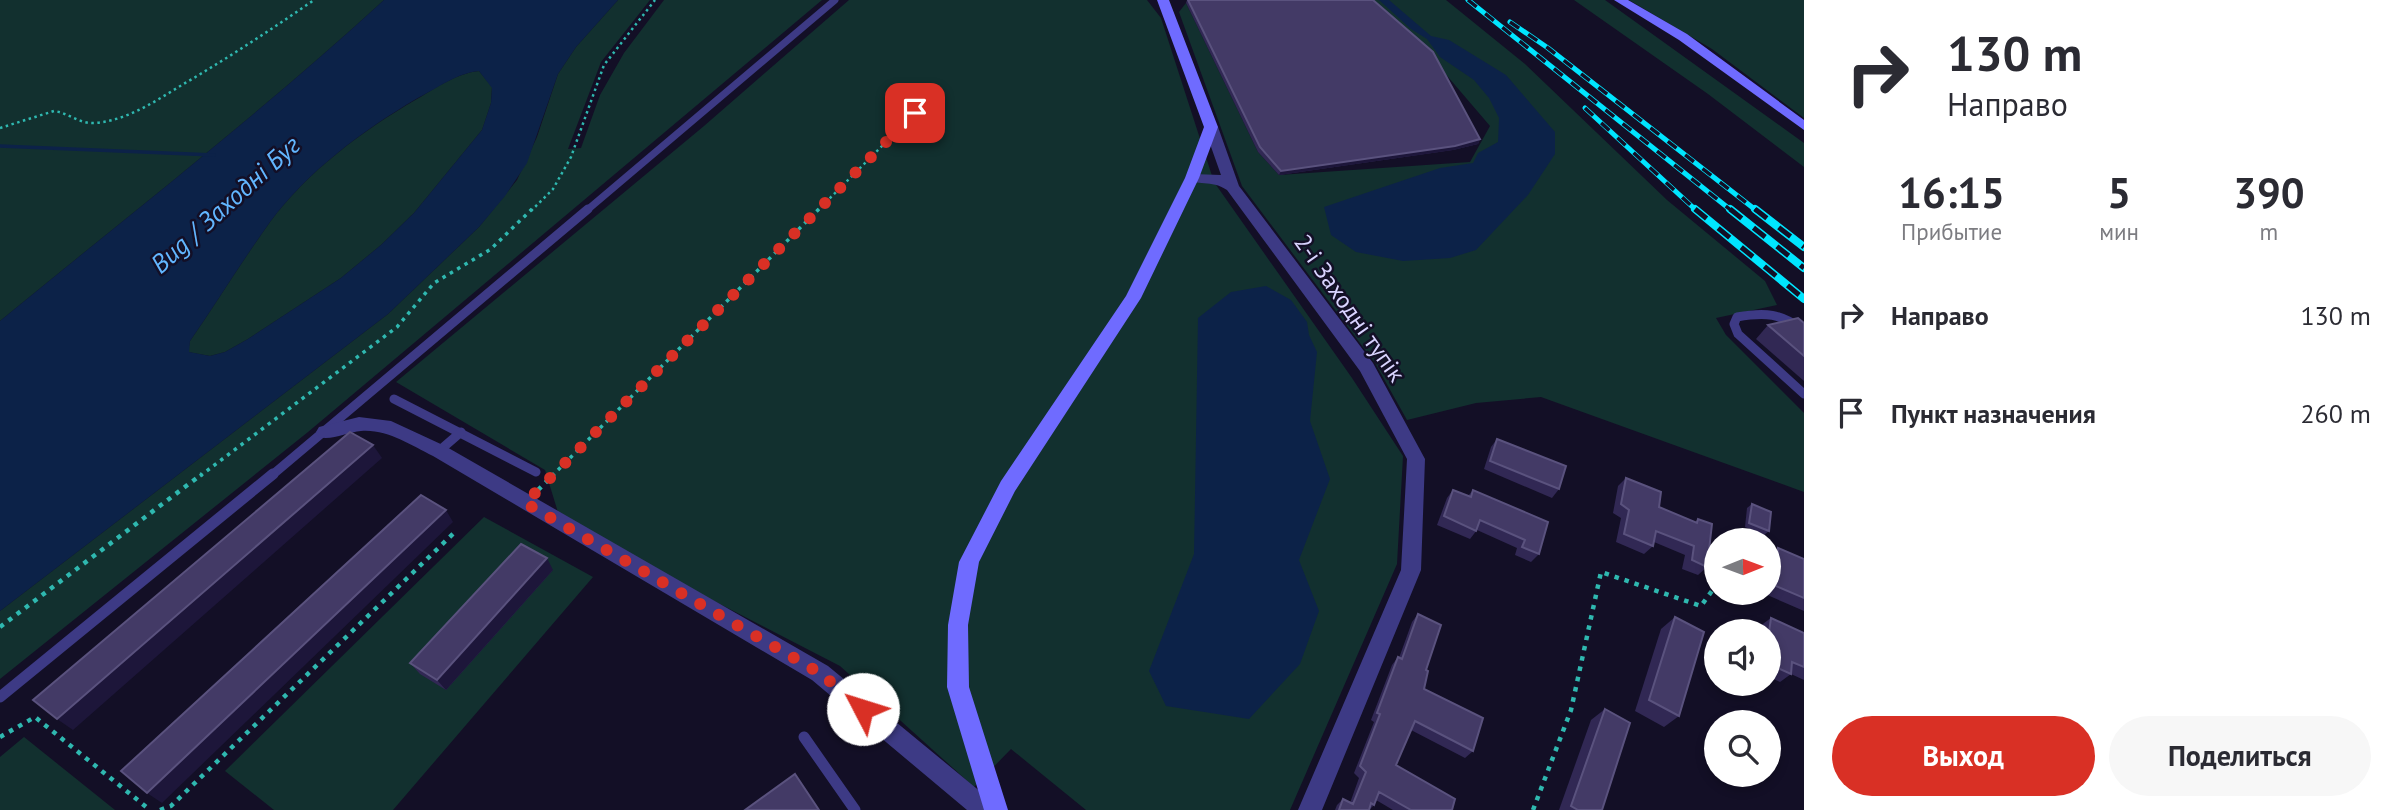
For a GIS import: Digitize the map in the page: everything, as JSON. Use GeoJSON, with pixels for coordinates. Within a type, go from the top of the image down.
{"type":"FeatureCollection","features":[{"type":"Feature","properties":{"kind":"main road","name":"2-і Заходні тупік"},"geometry":{"type":"LineString","coordinates":[[1163,0],[1211,127]]}},
{"type":"Feature","properties":{"kind":"main road"},"geometry":{"type":"LineString","coordinates":[[1620,0],[1683,37],[1804,126]]}},
{"type":"Feature","properties":{"kind":"main road"},"geometry":{"type":"LineString","coordinates":[[996,810],[958,687],[958,625],[969,562],[1008,486],[1133,298],[1192,178],[1211,127]]}},
{"type":"Feature","properties":{"kind":"street","name":"2-і Заходні тупік"},"geometry":{"type":"LineString","coordinates":[[1211,127],[1232,187],[1367,367],[1416,459],[1411,570],[1310,810]]}},
{"type":"Feature","properties":{"kind":"street"},"geometry":{"type":"LineString","coordinates":[[1192,178],[1220,179],[1232,187]]}},
{"type":"Feature","properties":{"kind":"street"},"geometry":{"type":"LineString","coordinates":[[325,432],[354,422],[381,423],[439,451],[820,673],[985,810]]}},
{"type":"Feature","properties":{"kind":"lane"},"geometry":{"type":"LineString","coordinates":[[0,697],[325,432],[835,0]]}},
{"type":"Feature","properties":{"kind":"lane"},"geometry":{"type":"LineString","coordinates":[[1804,331],[1780,314],[1766,311],[1737,317],[1734,324],[1738,334],[1804,394]]}},
{"type":"Feature","properties":{"kind":"lane"},"geometry":{"type":"LineString","coordinates":[[394,399],[536,472]]}},
{"type":"Feature","properties":{"kind":"lane"},"geometry":{"type":"LineString","coordinates":[[439,451],[461,432]]}},
{"type":"Feature","properties":{"kind":"lane"},"geometry":{"type":"LineString","coordinates":[[804,737],[855,810]]}},
{"type":"Feature","properties":{"kind":"path"},"geometry":{"type":"LineString","coordinates":[[0,128],[54,111],[63,112],[82,122],[94,123],[131,115],[243,49],[314,0]]}},
{"type":"Feature","properties":{"kind":"path"},"geometry":{"type":"LineString","coordinates":[[0,627],[397,327],[434,284],[491,249],[553,189],[571,157],[604,65],[655,0]]}},
{"type":"Feature","properties":{"kind":"path"},"geometry":{"type":"LineString","coordinates":[[525,503],[915,113]]}},
{"type":"Feature","properties":{"kind":"path"},"geometry":{"type":"LineString","coordinates":[[160,810],[171,806],[457,530]]}},
{"type":"Feature","properties":{"kind":"path"},"geometry":{"type":"LineString","coordinates":[[1533,810],[1571,710],[1601,572],[1701,606],[1704,602]]}},
{"type":"Feature","properties":{"kind":"path"},"geometry":{"type":"LineString","coordinates":[[0,737],[35,717],[150,810]]}},
{"type":"Feature","properties":{"kind":"green space"},"geometry":{"type":"Polygon","coordinates":[[[0,0],[384,0],[242,123],[0,321],[0,0]]]}},
{"type":"Feature","properties":{"kind":"green space"},"geometry":{"type":"Polygon","coordinates":[[[618,0],[650,0],[601,62],[568,149],[581,148],[600,95],[624,53],[664,0],[822,0],[308,432],[0,679],[0,611],[388,314],[479,227],[517,180],[537,137],[558,74],[576,47],[618,0]]]}},
{"type":"Feature","properties":{"kind":"green space"},"geometry":{"type":"Polygon","coordinates":[[[849,0],[1147,0],[1161,18],[1214,182],[1352,378],[1403,456],[1397,564],[1290,810],[1086,810],[1011,749],[974,787],[840,666],[561,522],[545,470],[396,382],[704,126],[849,0]]]}},
{"type":"Feature","properties":{"kind":"green space"},"geometry":{"type":"Polygon","coordinates":[[[1367,0],[1446,0],[1525,64],[1667,200],[1765,281],[1777,305],[1716,318],[1726,335],[1804,413],[1804,492],[1541,397],[1476,403],[1407,420],[1375,363],[1242,186],[1179,12],[1186,3],[1258,152],[1279,175],[1470,162],[1490,126],[1431,57],[1367,0]]]}},
{"type":"Feature","properties":{"kind":"green space"},"geometry":{"type":"Polygon","coordinates":[[[1574,0],[1605,0],[1804,143],[1804,167],[1708,94],[1574,0]]]}},
{"type":"Feature","properties":{"kind":"green space"},"geometry":{"type":"Polygon","coordinates":[[[1629,0],[1804,0],[1804,118],[1712,49],[1629,0]]]}},
{"type":"Feature","properties":{"kind":"green space"},"geometry":{"type":"Polygon","coordinates":[[[479,71],[492,87],[491,103],[482,130],[414,213],[381,245],[341,278],[225,352],[210,356],[188,352],[190,341],[249,252],[301,186],[337,153],[396,111],[447,82],[479,71]]]}},
{"type":"Feature","properties":{"kind":"green space"},"geometry":{"type":"Polygon","coordinates":[[[484,517],[593,577],[393,810],[274,810],[225,771],[484,517]]]}},
{"type":"Feature","properties":{"kind":"green space"},"geometry":{"type":"Polygon","coordinates":[[[24,737],[115,810],[0,810],[0,757],[24,737]]]}},
{"type":"Feature","properties":{"kind":"water","name":"Bug / Заходні Буг"},"geometry":{"type":"Polygon","coordinates":[[[384,0],[618,0],[576,47],[558,74],[527,163],[505,196],[479,227],[388,314],[0,611],[0,321],[384,0]],[[479,71],[455,78],[416,99],[337,153],[301,186],[270,222],[190,341],[189,352],[210,356],[225,352],[341,278],[381,245],[414,213],[482,130],[491,103],[492,88],[479,71]]]}},
{"type":"Feature","properties":{"kind":"water"},"geometry":{"type":"Polygon","coordinates":[[[1379,0],[1389,0],[1431,36],[1449,40],[1506,75],[1555,132],[1555,154],[1528,195],[1476,250],[1450,258],[1403,261],[1356,252],[1331,235],[1324,207],[1440,168],[1473,163],[1478,153],[1498,142],[1499,118],[1489,98],[1474,80],[1440,57],[1427,39],[1411,29],[1379,0]]]}},
{"type":"Feature","properties":{"kind":"water"},"geometry":{"type":"Polygon","coordinates":[[[1266,286],[1291,300],[1307,322],[1309,335],[1317,352],[1310,421],[1330,479],[1299,560],[1319,611],[1300,664],[1249,719],[1166,706],[1149,671],[1194,554],[1198,318],[1231,292],[1266,286]]]}},
{"type":"Feature","properties":{"kind":"building"},"geometry":{"type":"Polygon","coordinates":[[[1188,0],[1373,0],[1433,52],[1480,139],[1455,146],[1281,171],[1260,147],[1188,0]]]}},
{"type":"Feature","properties":{"kind":"building"},"geometry":{"type":"Polygon","coordinates":[[[1798,318],[1804,323],[1804,356],[1768,325],[1798,318]]]}},
{"type":"Feature","properties":{"kind":"building"},"geometry":{"type":"Polygon","coordinates":[[[350,432],[373,445],[57,719],[33,700],[350,432]]]}},
{"type":"Feature","properties":{"kind":"building"},"geometry":{"type":"Polygon","coordinates":[[[1497,439],[1566,466],[1559,489],[1490,461],[1497,439]]]}},
{"type":"Feature","properties":{"kind":"building"},"geometry":{"type":"Polygon","coordinates":[[[1626,478],[1661,492],[1659,507],[1697,523],[1698,519],[1712,524],[1712,528],[1704,528],[1704,566],[1692,560],[1694,546],[1656,531],[1653,546],[1624,534],[1629,510],[1621,504],[1626,478]]]}},
{"type":"Feature","properties":{"kind":"building"},"geometry":{"type":"Polygon","coordinates":[[[1453,490],[1471,497],[1473,490],[1548,522],[1539,554],[1522,547],[1525,540],[1480,520],[1476,531],[1444,516],[1453,490]]]}},
{"type":"Feature","properties":{"kind":"building"},"geometry":{"type":"Polygon","coordinates":[[[421,495],[446,510],[147,793],[121,771],[421,495]]]}},
{"type":"Feature","properties":{"kind":"building"},"geometry":{"type":"Polygon","coordinates":[[[1752,504],[1771,512],[1769,528],[1749,523],[1752,504]]]}},
{"type":"Feature","properties":{"kind":"building"},"geometry":{"type":"Polygon","coordinates":[[[521,544],[547,558],[437,680],[410,663],[521,544]]]}},
{"type":"Feature","properties":{"kind":"building"},"geometry":{"type":"Polygon","coordinates":[[[1782,550],[1804,559],[1804,598],[1782,589],[1782,550]]]}},
{"type":"Feature","properties":{"kind":"building"},"geometry":{"type":"Polygon","coordinates":[[[1418,614],[1441,625],[1426,670],[1424,689],[1483,718],[1473,751],[1415,721],[1396,765],[1455,799],[1452,810],[1411,810],[1379,792],[1369,810],[1339,810],[1343,799],[1353,804],[1366,772],[1360,766],[1380,714],[1377,713],[1398,657],[1402,659],[1418,614]]]}},
{"type":"Feature","properties":{"kind":"building"},"geometry":{"type":"Polygon","coordinates":[[[1675,617],[1704,632],[1679,716],[1649,700],[1675,617]]]}},
{"type":"Feature","properties":{"kind":"building"},"geometry":{"type":"Polygon","coordinates":[[[1781,623],[1804,633],[1804,667],[1792,662],[1791,674],[1781,669],[1781,623]]]}},
{"type":"Feature","properties":{"kind":"building"},"geometry":{"type":"Polygon","coordinates":[[[1605,709],[1630,723],[1602,810],[1578,810],[1571,806],[1605,709]]]}},
{"type":"Feature","properties":{"kind":"building"},"geometry":{"type":"Polygon","coordinates":[[[795,774],[819,810],[745,810],[795,774]]]}},
{"type":"Feature","properties":{"kind":"waterway"},"geometry":{"type":"LineString","coordinates":[[0,146],[214,155]]}},
{"type":"Feature","properties":{"kind":"railway"},"geometry":{"type":"LineString","coordinates":[[1468,0],[1732,211]]}},
{"type":"Feature","properties":{"kind":"railway"},"geometry":{"type":"LineString","coordinates":[[1510,22],[1548,48],[1757,211]]}},
{"type":"Feature","properties":{"kind":"railway"},"geometry":{"type":"LineString","coordinates":[[1585,108],[1697,211]]}},
{"type":"Feature","properties":{"kind":"railway"},"geometry":{"type":"LineString","coordinates":[[1695,209],[1804,299]]}},
{"type":"Feature","properties":{"kind":"railway"},"geometry":{"type":"LineString","coordinates":[[1730,209],[1804,268]]}},
{"type":"Feature","properties":{"kind":"railway"},"geometry":{"type":"LineString","coordinates":[[1755,209],[1804,247]]}},
{"type":"Feature","properties":{"kind":"route"},"geometry":{"type":"LineString","coordinates":[[863,709],[820,673],[525,503],[915,113]]}}]}
